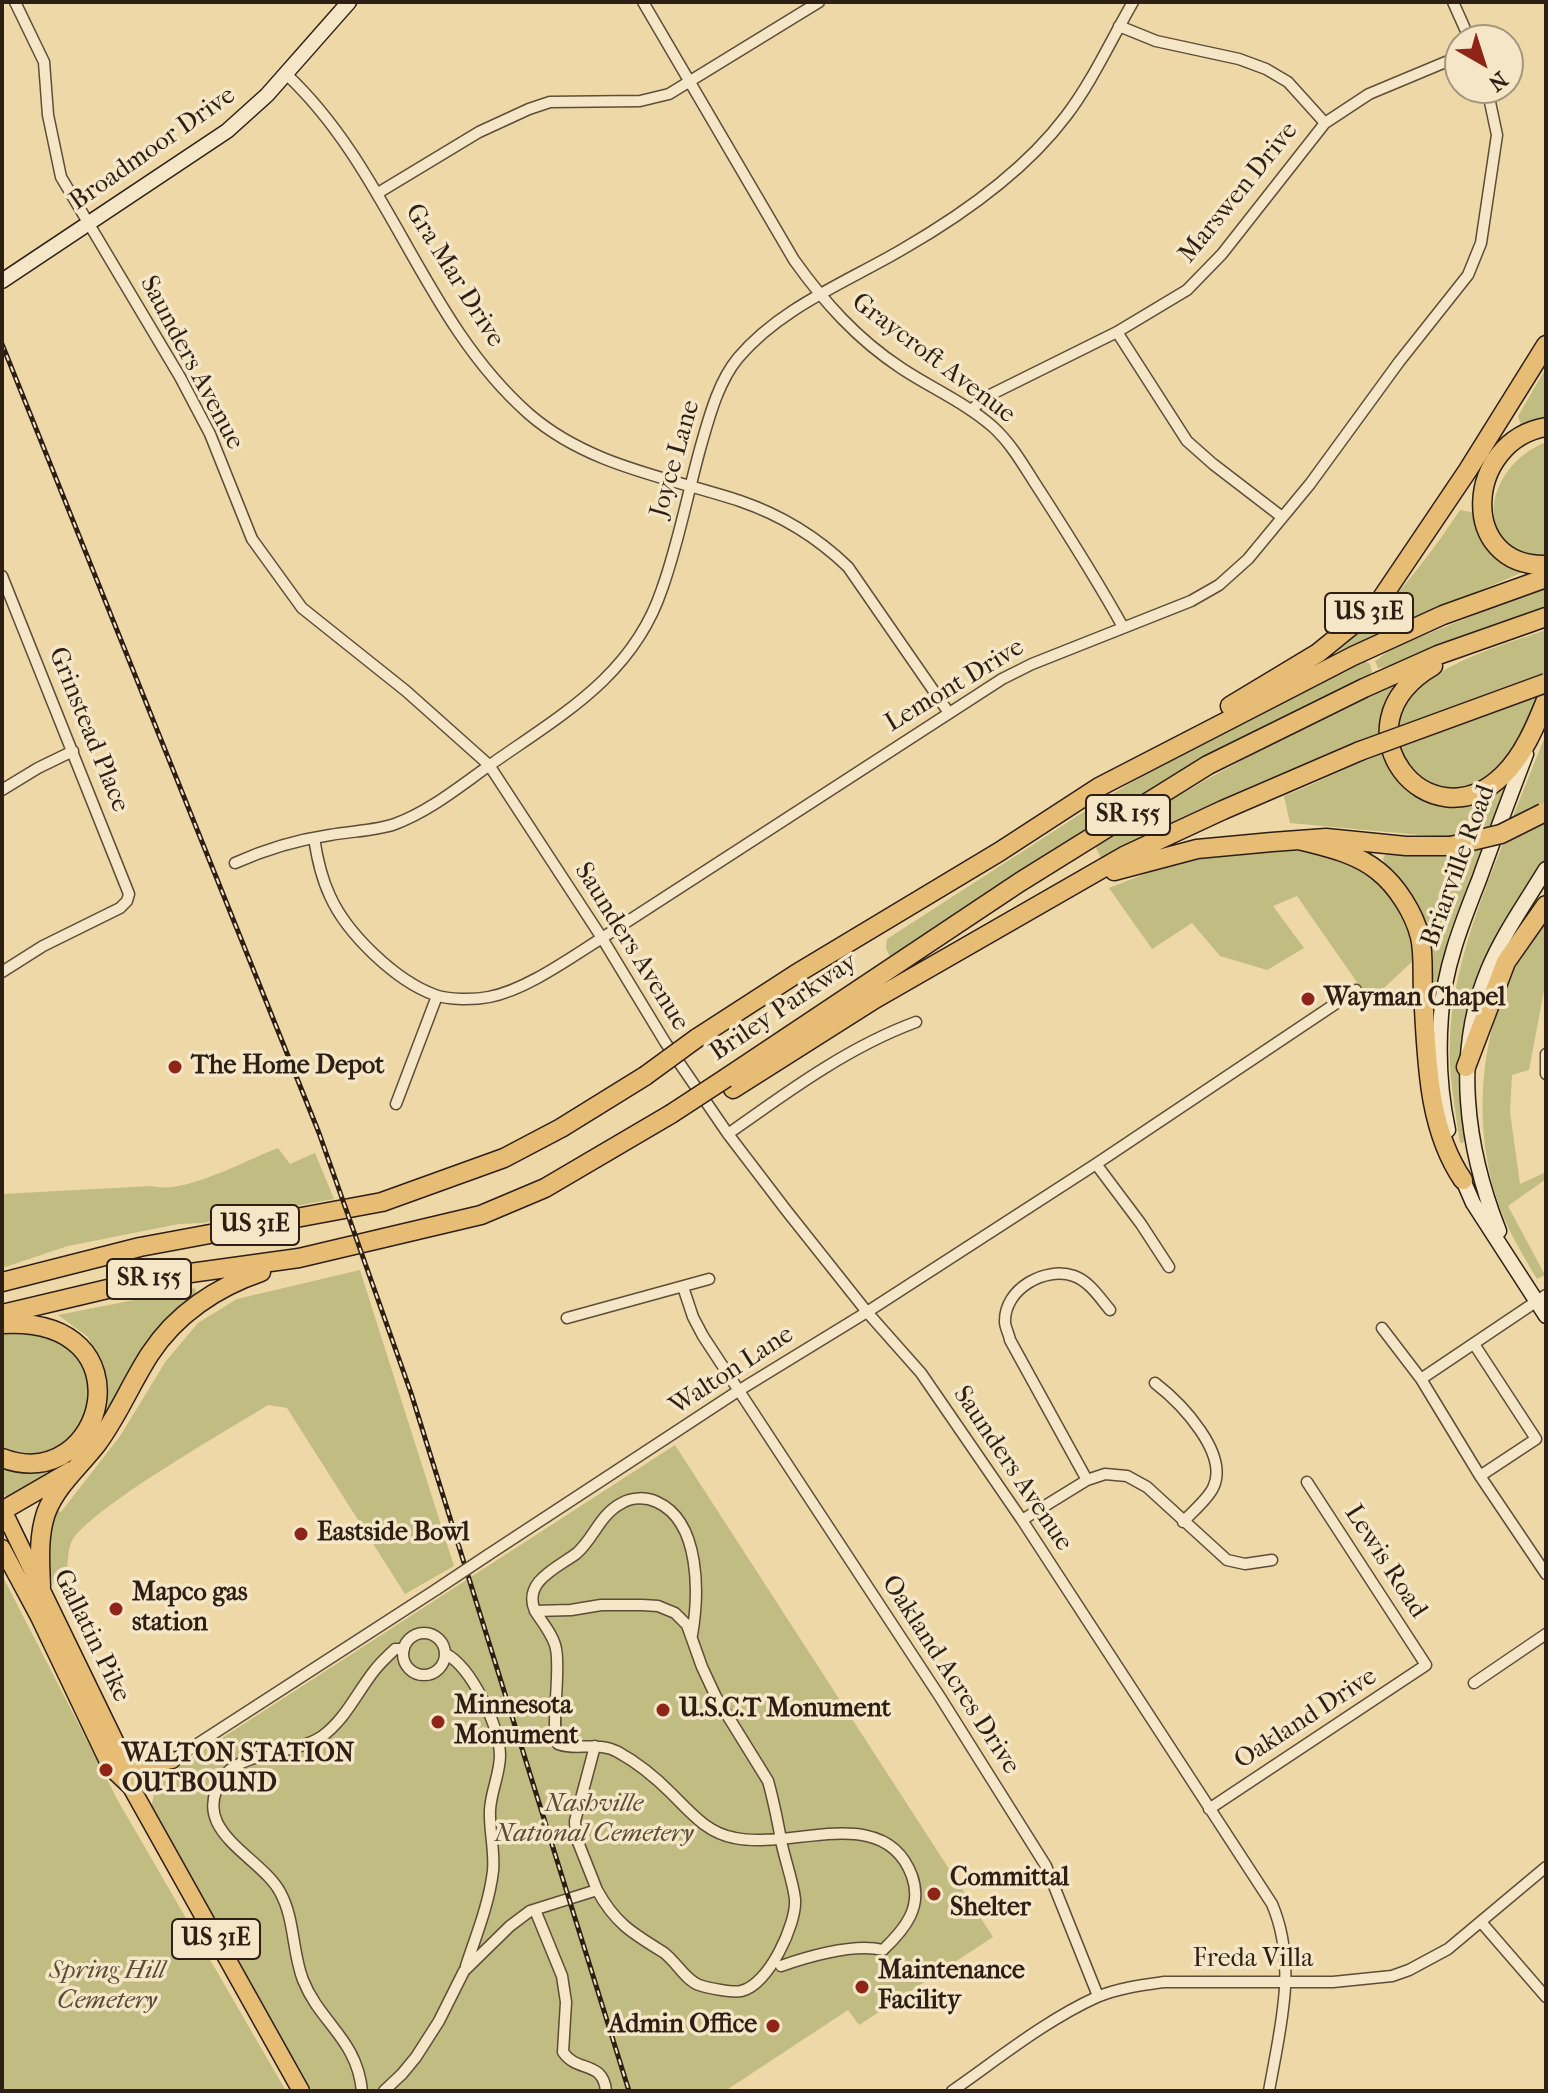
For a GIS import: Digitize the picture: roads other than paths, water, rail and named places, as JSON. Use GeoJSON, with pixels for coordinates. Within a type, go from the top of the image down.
{"type":"FeatureCollection","features":[{"type":"Feature","properties":{"kind":"highway","name":"US 31E"},"geometry":{"type":"LineString","coordinates":[[1099,787],[1318,653],[1377,605],[1468,470],[1546,345]]}},
{"type":"Feature","properties":{"kind":"highway"},"geometry":{"type":"LineString","coordinates":[[1546,427],[1528,431],[1504,449],[1487,475],[1481,500],[1487,529],[1495,543],[1517,560],[1546,565]]}},
{"type":"Feature","properties":{"kind":"highway","name":"Briley Parkway"},"geometry":{"type":"LineString","coordinates":[[2,1282],[140,1247],[382,1202],[504,1158],[561,1128],[645,1076],[796,974],[999,852],[1099,787],[1353,656],[1443,615],[1546,578]]}},
{"type":"Feature","properties":{"kind":"highway","name":"Briley Parkway"},"geometry":{"type":"LineString","coordinates":[[730,1083],[1020,882],[1208,765],[1438,655],[1542,618]]}},
{"type":"Feature","properties":{"kind":"highway"},"geometry":{"type":"LineString","coordinates":[[1474,644],[1426,670],[1407,685],[1396,700],[1390,716],[1389,742],[1395,761],[1404,775],[1425,792],[1440,796],[1462,796],[1480,791],[1510,768],[1543,708]]}},
{"type":"Feature","properties":{"kind":"highway"},"geometry":{"type":"LineString","coordinates":[[1092,877],[1124,856],[1174,831],[1360,751],[1546,683]]}},
{"type":"Feature","properties":{"kind":"highway","name":"US 31E"},"geometry":{"type":"LineString","coordinates":[[41,1586],[41,1530],[48,1510],[74,1469],[97,1443],[152,1351],[181,1318],[232,1282],[299,1258],[481,1215],[545,1188],[675,1118],[875,999],[1092,877],[1197,849],[1299,840],[1343,839],[1406,846],[1451,846],[1501,834],[1545,812]]}},
{"type":"Feature","properties":{"kind":"highway"},"geometry":{"type":"LineString","coordinates":[[1299,840],[1347,853],[1379,871],[1400,896],[1414,920],[1420,940],[1427,1059],[1435,1112],[1450,1162],[1463,1180]]}},
{"type":"Feature","properties":{"kind":"highway"},"geometry":{"type":"LineString","coordinates":[[1466,1067],[1506,962],[1546,905]]}},
{"type":"Feature","properties":{"kind":"highway","name":"SR 155"},"geometry":{"type":"LineString","coordinates":[[2,1314],[154,1278],[299,1258]]}},
{"type":"Feature","properties":{"kind":"highway"},"geometry":{"type":"LineString","coordinates":[[2,1324],[36,1323],[65,1334],[86,1353],[93,1366],[98,1398],[94,1417],[86,1432],[62,1456],[31,1464],[2,1458]]}},
{"type":"Feature","properties":{"kind":"highway"},"geometry":{"type":"LineString","coordinates":[[2,1510],[74,1469]]}},
{"type":"Feature","properties":{"kind":"main road","name":"Broadmoor Drive"},"geometry":{"type":"LineString","coordinates":[[2,281],[227,131],[286,74],[349,2]]}},
{"type":"Feature","properties":{"kind":"main road","name":"Briarville Road"},"geometry":{"type":"LineString","coordinates":[[1543,708],[1461,928],[1448,970],[1441,1013],[1443,1106],[1450,1142],[1463,1180],[1473,1203],[1510,1261],[1542,1298],[1546,1316]]}},
{"type":"Feature","properties":{"kind":"main road","name":"Briarville Road"},"geometry":{"type":"LineString","coordinates":[[1510,1261],[1487,1202],[1474,1151],[1466,1067],[1473,1014],[1489,969],[1546,869]]}},
{"type":"Feature","properties":{"kind":"main road","name":"Gallatin Pike"},"geometry":{"type":"LineString","coordinates":[[2,1510],[131,1774],[131,1787]]}},
{"type":"Feature","properties":{"kind":"main road","name":"Gallatin Pike"},"geometry":{"type":"LineString","coordinates":[[2,1548],[111,1768],[131,1787],[301,2091]]}},
{"type":"Feature","properties":{"kind":"main road"},"geometry":{"type":"LineString","coordinates":[[60,1663],[81,1670]]}},
{"type":"Feature","properties":{"kind":"main road"},"geometry":{"type":"LineString","coordinates":[[117,1747],[142,1765],[172,1760]]}},
{"type":"Feature","properties":{"kind":"street","name":"Saunders Avenue"},"geometry":{"type":"LineString","coordinates":[[15,2],[44,62],[48,115],[61,177],[180,377],[210,434],[252,539],[302,608],[435,716],[489,765],[602,938],[665,1042],[728,1134],[867,1312],[921,1373],[1022,1520],[1272,1904],[1281,1925],[1287,1982],[1269,2091]]}},
{"type":"Feature","properties":{"kind":"street","name":"Graycroft Avenue"},"geometry":{"type":"LineString","coordinates":[[643,2],[794,260],[819,295],[882,355],[971,410],[995,429],[1016,454],[1098,581],[1123,627]]}},
{"type":"Feature","properties":{"kind":"street"},"geometry":{"type":"LineString","coordinates":[[378,193],[479,132],[529,109],[550,102],[640,101],[669,94],[819,2]]}},
{"type":"Feature","properties":{"kind":"street","name":"Joyce Lane"},"geometry":{"type":"LineString","coordinates":[[235,863],[263,851],[314,838],[393,825],[446,797],[586,698],[630,652],[649,623],[663,587],[712,409],[721,385],[737,359],[766,331],[819,295],[905,248],[1007,178],[1037,150],[1066,116],[1133,2]]}},
{"type":"Feature","properties":{"kind":"street"},"geometry":{"type":"LineString","coordinates":[[1453,2],[1463,24]]}},
{"type":"Feature","properties":{"kind":"street"},"geometry":{"type":"LineString","coordinates":[[1119,26],[1156,41],[1239,59],[1266,69],[1288,82],[1325,123]]}},
{"type":"Feature","properties":{"kind":"street","name":"Marswen Drive"},"geometry":{"type":"LineString","coordinates":[[971,410],[988,396],[1117,332],[1187,290],[1205,273],[1325,123],[1369,94],[1444,63]]}},
{"type":"Feature","properties":{"kind":"street","name":"Gra Mar Drive"},"geometry":{"type":"LineString","coordinates":[[286,74],[337,130],[378,193],[450,320],[508,394],[561,437],[600,458],[689,488],[741,501],[781,518],[829,549],[848,567],[949,713]]}},
{"type":"Feature","properties":{"kind":"street","name":"Lemont Drive"},"geometry":{"type":"LineString","coordinates":[[314,838],[318,865],[331,898],[353,931],[385,963],[410,983],[437,996],[491,997],[540,977],[949,713],[1032,664],[1191,601],[1219,585],[1248,559],[1282,517],[1468,275],[1481,243],[1497,135],[1490,104]]}},
{"type":"Feature","properties":{"kind":"street"},"geometry":{"type":"LineString","coordinates":[[1117,332],[1187,441],[1282,517]]}},
{"type":"Feature","properties":{"kind":"street","name":"Grinstead Place"},"geometry":{"type":"LineString","coordinates":[[2,576],[6,597],[73,751],[129,894],[120,908],[43,946],[2,972]]}},
{"type":"Feature","properties":{"kind":"street"},"geometry":{"type":"LineString","coordinates":[[2,790],[73,751]]}},
{"type":"Feature","properties":{"kind":"street","name":"Walton Lane"},"geometry":{"type":"LineString","coordinates":[[131,1787],[738,1391],[1096,1164],[1356,990]]}},
{"type":"Feature","properties":{"kind":"street"},"geometry":{"type":"LineString","coordinates":[[396,1104],[437,996]]}},
{"type":"Feature","properties":{"kind":"street"},"geometry":{"type":"LineString","coordinates":[[728,1134],[859,1048],[885,1033],[916,1022]]}},
{"type":"Feature","properties":{"kind":"street"},"geometry":{"type":"LineString","coordinates":[[1546,1054],[1546,1074]]}},
{"type":"Feature","properties":{"kind":"street"},"geometry":{"type":"LineString","coordinates":[[1096,1164],[1169,1267]]}},
{"type":"Feature","properties":{"kind":"street"},"geometry":{"type":"LineString","coordinates":[[1087,1480],[1010,1340],[1005,1320],[1015,1294],[1031,1281],[1055,1272],[1076,1276],[1092,1288],[1110,1310]]}},
{"type":"Feature","properties":{"kind":"street"},"geometry":{"type":"LineString","coordinates":[[567,1318],[709,1279]]}},
{"type":"Feature","properties":{"kind":"street","name":"Oakland Acres Drive"},"geometry":{"type":"LineString","coordinates":[[683,1287],[693,1317],[738,1391],[932,1685],[1046,1866],[1098,1996]]}},
{"type":"Feature","properties":{"kind":"street"},"geometry":{"type":"LineString","coordinates":[[1421,1379],[1542,1298]]}},
{"type":"Feature","properties":{"kind":"street"},"geometry":{"type":"LineString","coordinates":[[1382,1328],[1421,1379],[1480,1476],[1546,1574]]}},
{"type":"Feature","properties":{"kind":"street"},"geometry":{"type":"LineString","coordinates":[[1474,1344],[1536,1439],[1480,1476]]}},
{"type":"Feature","properties":{"kind":"street"},"geometry":{"type":"LineString","coordinates":[[1155,1383],[1170,1394],[1215,1454],[1218,1470],[1213,1490],[1183,1522]]}},
{"type":"Feature","properties":{"kind":"street"},"geometry":{"type":"LineString","coordinates":[[1022,1520],[1087,1480],[1105,1474],[1127,1476],[1147,1487],[1227,1560],[1245,1564],[1272,1560]]}},
{"type":"Feature","properties":{"kind":"street","name":"Lewis Road"},"geometry":{"type":"LineString","coordinates":[[1307,1482],[1426,1665]]}},
{"type":"Feature","properties":{"kind":"street"},"geometry":{"type":"LineString","coordinates":[[692,1635],[696,1611],[687,1533],[675,1514],[650,1499],[623,1502],[599,1523],[579,1551],[547,1572],[533,1593],[531,1602],[556,1648],[559,1691],[555,1741],[564,1746],[595,1746],[616,1751],[669,1791],[690,1814],[711,1830],[735,1838],[781,1841],[845,1833],[866,1834],[881,1839],[900,1853],[908,1865],[915,1885],[912,1916],[883,1950],[869,1947],[813,1955],[781,1966]]}},
{"type":"Feature","properties":{"kind":"street"},"geometry":{"type":"LineString","coordinates":[[535,1611],[601,1605],[658,1606],[675,1613],[687,1625],[716,1697],[768,1781],[795,1899],[791,1925],[782,1948],[760,1979],[740,1992],[713,1989],[691,1981],[680,1966],[624,1928],[609,1911],[597,1890],[576,1837],[575,1821],[595,1746]]}},
{"type":"Feature","properties":{"kind":"street"},"geometry":{"type":"LineString","coordinates":[[384,2091],[416,2057],[439,2021],[464,1971],[493,1872],[490,1808],[500,1756],[495,1730],[481,1699],[458,1664],[446,1654],[441,1640],[427,1633],[413,1637],[404,1649],[406,1665],[415,1674],[424,1676],[439,1670],[446,1654]]}},
{"type":"Feature","properties":{"kind":"street"},"geometry":{"type":"LineString","coordinates":[[1474,1683],[1546,1634]]}},
{"type":"Feature","properties":{"kind":"street"},"geometry":{"type":"LineString","coordinates":[[362,2091],[359,2070],[351,2049],[303,1981],[282,1894],[271,1877],[225,1837],[215,1810],[216,1795],[227,1772],[240,1763],[292,1750],[323,1735],[350,1707],[381,1663],[395,1649],[404,1649]]}},
{"type":"Feature","properties":{"kind":"street","name":"Oakland Drive"},"geometry":{"type":"LineString","coordinates":[[1209,1809],[1426,1665]]}},
{"type":"Feature","properties":{"kind":"street","name":"Freda Villa"},"geometry":{"type":"LineString","coordinates":[[952,2091],[1041,2030],[1098,1996],[1164,1982],[1345,1982],[1392,1976],[1448,1949],[1546,1867]]}},
{"type":"Feature","properties":{"kind":"street"},"geometry":{"type":"LineString","coordinates":[[464,1971],[518,1918],[597,1890]]}},
{"type":"Feature","properties":{"kind":"street"},"geometry":{"type":"LineString","coordinates":[[535,1910],[562,1976],[566,2002],[563,2052],[575,2063],[597,2070],[605,2082],[606,2091]]}},
{"type":"Feature","properties":{"kind":"street"},"geometry":{"type":"LineString","coordinates":[[1481,1922],[1546,1997]]}},
{"type":"Feature","properties":{"kind":"railway"},"geometry":{"type":"LineString","coordinates":[[2,344],[319,1133],[411,1393],[629,2091]]}},
{"type":"Feature","properties":{"kind":"place","name":"Wayman Chapel"},"geometry":{"type":"Point","coordinates":[1308,999]}},
{"type":"Feature","properties":{"kind":"place","name":"The Home Depot"},"geometry":{"type":"Point","coordinates":[175,1067]}},
{"type":"Feature","properties":{"kind":"place","name":"Eastside Bowl"},"geometry":{"type":"Point","coordinates":[301,1534]}},
{"type":"Feature","properties":{"kind":"place","name":"Mapco gas station"},"geometry":{"type":"Point","coordinates":[116,1609]}},
{"type":"Feature","properties":{"kind":"place","name":"U.S.C.T Monument"},"geometry":{"type":"Point","coordinates":[663,1710]}},
{"type":"Feature","properties":{"kind":"place","name":"Minnesota Monument"},"geometry":{"type":"Point","coordinates":[438,1722]}},
{"type":"Feature","properties":{"kind":"place","name":"WALTON STATION OUTBOUND"},"geometry":{"type":"Point","coordinates":[106,1770]}},
{"type":"Feature","properties":{"kind":"place","name":"Committal Shelter"},"geometry":{"type":"Point","coordinates":[934,1894]}},
{"type":"Feature","properties":{"kind":"place","name":"Maintenance Facility"},"geometry":{"type":"Point","coordinates":[862,1987]}},
{"type":"Feature","properties":{"kind":"place","name":"Admin Office"},"geometry":{"type":"Point","coordinates":[773,2026]}},
{"type":"Feature","properties":{"kind":"park label","name":"Nashville National Cemetery"},"geometry":{"type":"Point","coordinates":[594,1820]}},
{"type":"Feature","properties":{"kind":"park label","name":"Spring Hill Cemetery"},"geometry":{"type":"Point","coordinates":[107,1987]}}]}
